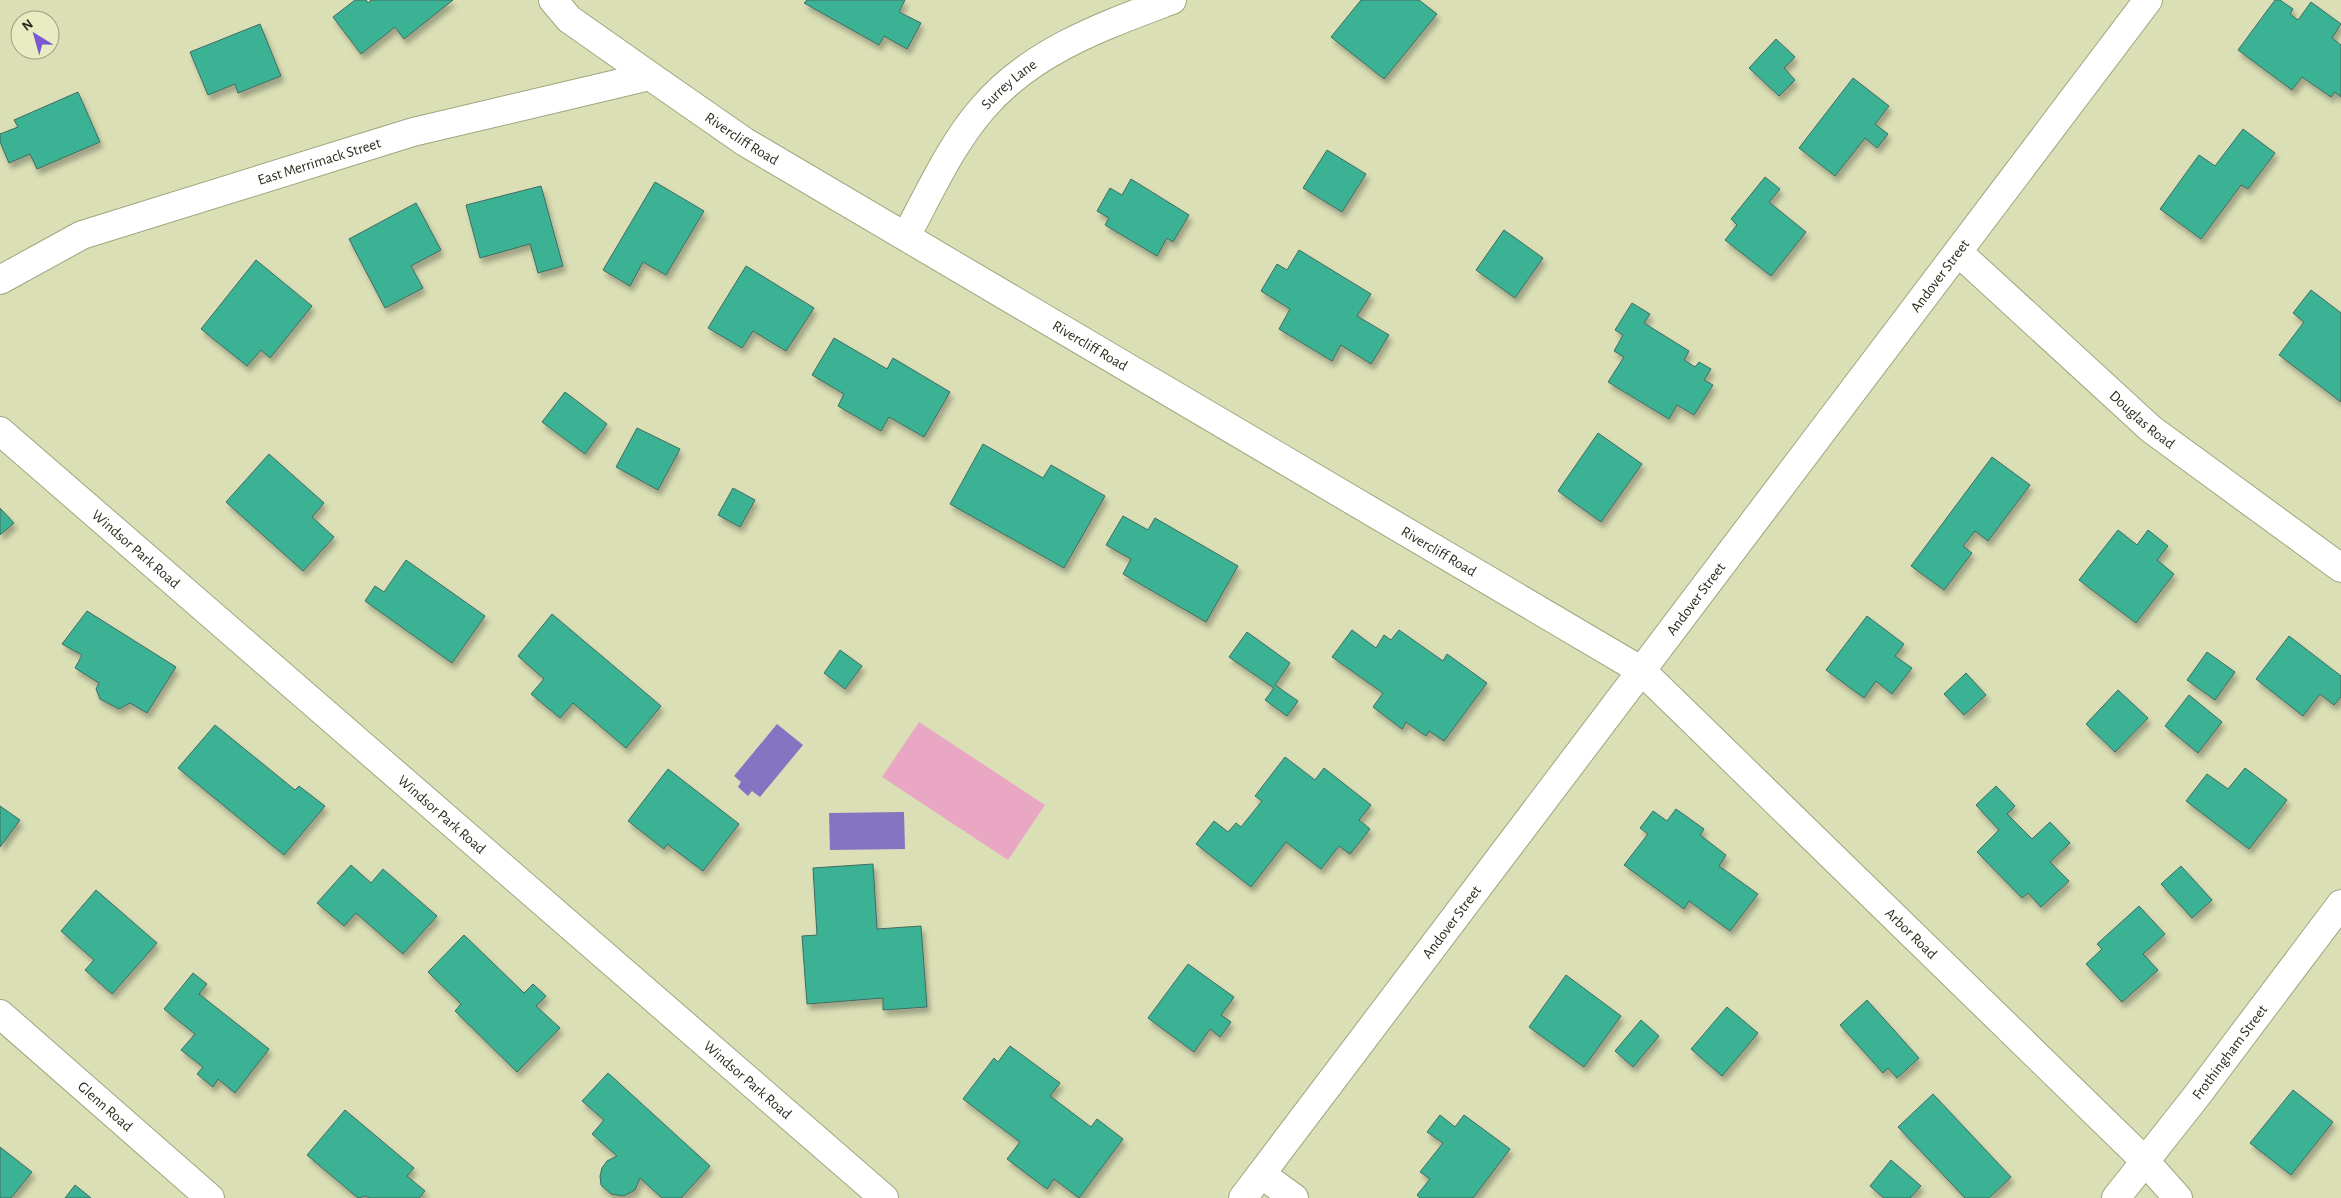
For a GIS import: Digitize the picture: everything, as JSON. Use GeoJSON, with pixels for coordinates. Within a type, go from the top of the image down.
{"type":"FeatureCollection","features":[{"type":"Feature","properties":{"kind":"street","name":"Rivercliff Road"},"geometry":{"type":"LineString","coordinates":[[553,0],[569,19],[745,142],[1642,671]]}},
{"type":"Feature","properties":{"kind":"street","name":"Surrey Lane"},"geometry":{"type":"LineString","coordinates":[[906,236],[961,137],[982,109],[1006,84],[1036,62],[1070,42],[1104,26],[1172,0]]}},
{"type":"Feature","properties":{"kind":"street","name":"Andover Street"},"geometry":{"type":"LineString","coordinates":[[1243,1198],[2148,0]]}},
{"type":"Feature","properties":{"kind":"street","name":"East Merrimack Street"},"geometry":{"type":"LineString","coordinates":[[0,280],[82,235],[413,132],[650,76]]}},
{"type":"Feature","properties":{"kind":"street","name":"Douglas Road"},"geometry":{"type":"LineString","coordinates":[[1958,252],[2152,428],[2341,568]]}},
{"type":"Feature","properties":{"kind":"street","name":"Windsor Park Road"},"geometry":{"type":"LineString","coordinates":[[0,431],[884,1198]]}},
{"type":"Feature","properties":{"kind":"street","name":"Arbor Road"},"geometry":{"type":"LineString","coordinates":[[1642,671],[2145,1161],[2178,1198]]}},
{"type":"Feature","properties":{"kind":"street","name":"Frothingham Street"},"geometry":{"type":"LineString","coordinates":[[2116,1198],[2195,1098],[2341,904]]}},
{"type":"Feature","properties":{"kind":"street","name":"Glenn Road"},"geometry":{"type":"LineString","coordinates":[[0,1014],[210,1198]]}},
{"type":"Feature","properties":{"kind":"street"},"geometry":{"type":"LineString","coordinates":[[1261,1174],[1294,1198]]}},
{"type":"Feature","properties":{"kind":"shaded area"},"geometry":{"type":"Polygon","coordinates":[[[919,722],[1045,805],[1008,860],[882,777],[919,722]]]}},
{"type":"Feature","properties":{"kind":"shaded area"},"geometry":{"type":"Polygon","coordinates":[[[777,724],[803,745],[760,797],[752,791],[748,796],[738,787],[741,782],[734,776],[777,724]]]}},
{"type":"Feature","properties":{"kind":"shaded area"},"geometry":{"type":"Polygon","coordinates":[[[904,812],[905,849],[830,850],[829,813],[904,812]]]}},
{"type":"Feature","properties":{"kind":"building"},"geometry":{"type":"Polygon","coordinates":[[[355,0],[366,0],[368,3],[371,0],[453,0],[404,39],[395,27],[361,54],[333,17],[355,0]]]}},
{"type":"Feature","properties":{"kind":"building"},"geometry":{"type":"Polygon","coordinates":[[[807,0],[905,0],[899,12],[921,23],[907,49],[884,36],[879,45],[804,3],[807,0]]]}},
{"type":"Feature","properties":{"kind":"building"},"geometry":{"type":"Polygon","coordinates":[[[1361,0],[1419,0],[1437,14],[1384,79],[1331,37],[1361,0]]]}},
{"type":"Feature","properties":{"kind":"building"},"geometry":{"type":"Polygon","coordinates":[[[2275,0],[2280,0],[2293,9],[2290,14],[2298,20],[2311,2],[2341,24],[2332,38],[2341,45],[2341,97],[2335,92],[2331,97],[2302,77],[2292,90],[2238,50],[2275,0]]]}},
{"type":"Feature","properties":{"kind":"building"},"geometry":{"type":"Polygon","coordinates":[[[260,24],[281,76],[238,93],[235,84],[208,95],[190,52],[260,24]]]}},
{"type":"Feature","properties":{"kind":"building"},"geometry":{"type":"Polygon","coordinates":[[[1776,39],[1795,57],[1784,68],[1795,80],[1779,96],[1749,68],[1776,39]]]}},
{"type":"Feature","properties":{"kind":"building"},"geometry":{"type":"Polygon","coordinates":[[[1853,78],[1889,106],[1875,124],[1888,134],[1877,148],[1865,138],[1835,176],[1799,148],[1853,78]]]}},
{"type":"Feature","properties":{"kind":"building"},"geometry":{"type":"Polygon","coordinates":[[[78,92],[100,142],[37,169],[30,154],[9,163],[0,142],[0,134],[18,127],[14,120],[78,92]]]}},
{"type":"Feature","properties":{"kind":"building"},"geometry":{"type":"Polygon","coordinates":[[[2243,129],[2275,153],[2248,189],[2241,185],[2201,239],[2160,209],[2199,155],[2215,166],[2243,129]]]}},
{"type":"Feature","properties":{"kind":"building"},"geometry":{"type":"Polygon","coordinates":[[[1327,150],[1366,174],[1342,212],[1303,188],[1327,150]]]}},
{"type":"Feature","properties":{"kind":"building"},"geometry":{"type":"Polygon","coordinates":[[[1765,177],[1780,189],[1769,202],[1806,232],[1771,276],[1725,240],[1737,225],[1731,219],[1765,177]]]}},
{"type":"Feature","properties":{"kind":"building"},"geometry":{"type":"Polygon","coordinates":[[[1131,179],[1189,215],[1173,242],[1167,238],[1157,256],[1105,225],[1109,218],[1097,211],[1110,188],[1122,195],[1131,179]]]}},
{"type":"Feature","properties":{"kind":"building"},"geometry":{"type":"Polygon","coordinates":[[[655,182],[704,211],[666,275],[643,262],[630,286],[603,270],[655,182]]]}},
{"type":"Feature","properties":{"kind":"building"},"geometry":{"type":"Polygon","coordinates":[[[541,186],[563,266],[538,273],[530,244],[480,258],[466,205],[541,186]]]}},
{"type":"Feature","properties":{"kind":"building"},"geometry":{"type":"Polygon","coordinates":[[[416,203],[441,250],[411,266],[423,288],[385,308],[349,239],[416,203]]]}},
{"type":"Feature","properties":{"kind":"building"},"geometry":{"type":"Polygon","coordinates":[[[1504,230],[1543,258],[1515,298],[1476,270],[1504,230]]]}},
{"type":"Feature","properties":{"kind":"building"},"geometry":{"type":"Polygon","coordinates":[[[1299,250],[1371,294],[1357,316],[1389,335],[1371,364],[1341,345],[1332,361],[1279,329],[1290,309],[1261,291],[1277,264],[1287,270],[1299,250]]]}},
{"type":"Feature","properties":{"kind":"building"},"geometry":{"type":"Polygon","coordinates":[[[256,260],[312,306],[270,358],[261,350],[247,366],[201,329],[256,260]]]}},
{"type":"Feature","properties":{"kind":"building"},"geometry":{"type":"Polygon","coordinates":[[[746,266],[814,308],[786,351],[753,331],[742,348],[708,328],[746,266]]]}},
{"type":"Feature","properties":{"kind":"building"},"geometry":{"type":"Polygon","coordinates":[[[2311,290],[2341,313],[2341,402],[2279,355],[2304,322],[2293,313],[2311,290]]]}},
{"type":"Feature","properties":{"kind":"building"},"geometry":{"type":"Polygon","coordinates":[[[1632,303],[1650,314],[1644,323],[1689,351],[1684,360],[1695,367],[1699,362],[1711,369],[1704,380],[1713,385],[1694,415],[1677,405],[1669,419],[1608,382],[1624,357],[1614,351],[1623,335],[1615,330],[1632,303]]]}},
{"type":"Feature","properties":{"kind":"building"},"geometry":{"type":"Polygon","coordinates":[[[834,338],[887,369],[893,358],[950,392],[924,437],[889,417],[881,431],[838,406],[844,394],[812,375],[834,338]]]}},
{"type":"Feature","properties":{"kind":"building"},"geometry":{"type":"Polygon","coordinates":[[[565,392],[607,424],[585,454],[542,422],[565,392]]]}},
{"type":"Feature","properties":{"kind":"building"},"geometry":{"type":"Polygon","coordinates":[[[637,428],[680,449],[658,490],[616,467],[637,428]]]}},
{"type":"Feature","properties":{"kind":"building"},"geometry":{"type":"Polygon","coordinates":[[[1598,433],[1642,464],[1601,522],[1558,491],[1598,433]]]}},
{"type":"Feature","properties":{"kind":"building"},"geometry":{"type":"Polygon","coordinates":[[[983,444],[1043,478],[1051,465],[1105,496],[1064,568],[950,504],[983,444]]]}},
{"type":"Feature","properties":{"kind":"building"},"geometry":{"type":"Polygon","coordinates":[[[269,454],[324,503],[312,517],[334,537],[303,571],[226,502],[269,454]]]}},
{"type":"Feature","properties":{"kind":"building"},"geometry":{"type":"Polygon","coordinates":[[[1992,457],[2030,485],[1988,541],[1975,531],[1963,546],[1972,553],[1944,590],[1911,566],[1992,457]]]}},
{"type":"Feature","properties":{"kind":"building"},"geometry":{"type":"Polygon","coordinates":[[[733,488],[755,500],[740,527],[718,515],[733,488]]]}},
{"type":"Feature","properties":{"kind":"building"},"geometry":{"type":"Polygon","coordinates":[[[0,508],[14,523],[0,535],[0,508]]]}},
{"type":"Feature","properties":{"kind":"building"},"geometry":{"type":"Polygon","coordinates":[[[1123,516],[1148,530],[1155,518],[1238,566],[1206,622],[1123,574],[1131,559],[1106,545],[1123,516]]]}},
{"type":"Feature","properties":{"kind":"building"},"geometry":{"type":"Polygon","coordinates":[[[2118,530],[2137,545],[2148,530],[2168,546],[2157,560],[2174,574],[2136,623],[2079,580],[2118,530]]]}},
{"type":"Feature","properties":{"kind":"building"},"geometry":{"type":"Polygon","coordinates":[[[406,560],[485,616],[452,663],[365,601],[375,586],[384,592],[406,560]]]}},
{"type":"Feature","properties":{"kind":"building"},"geometry":{"type":"Polygon","coordinates":[[[87,611],[176,667],[147,713],[130,703],[119,709],[100,699],[96,689],[99,683],[75,668],[82,655],[62,644],[87,611]]]}},
{"type":"Feature","properties":{"kind":"building"},"geometry":{"type":"Polygon","coordinates":[[[552,614],[661,706],[626,748],[573,703],[560,718],[531,694],[544,679],[518,656],[552,614]]]}},
{"type":"Feature","properties":{"kind":"building"},"geometry":{"type":"Polygon","coordinates":[[[1867,616],[1904,644],[1895,656],[1912,668],[1892,694],[1876,681],[1864,698],[1826,670],[1867,616]]]}},
{"type":"Feature","properties":{"kind":"building"},"geometry":{"type":"Polygon","coordinates":[[[1352,630],[1376,648],[1384,635],[1391,640],[1399,630],[1443,661],[1447,654],[1487,683],[1444,741],[1429,731],[1426,736],[1406,722],[1402,729],[1373,707],[1383,693],[1332,657],[1352,630]]]}},
{"type":"Feature","properties":{"kind":"building"},"geometry":{"type":"Polygon","coordinates":[[[1247,632],[1290,663],[1275,685],[1298,701],[1287,716],[1265,700],[1274,688],[1229,657],[1247,632]]]}},
{"type":"Feature","properties":{"kind":"building"},"geometry":{"type":"Polygon","coordinates":[[[2289,636],[2341,676],[2341,697],[2334,705],[2320,694],[2303,716],[2256,679],[2289,636]]]}},
{"type":"Feature","properties":{"kind":"building"},"geometry":{"type":"Polygon","coordinates":[[[840,650],[862,666],[845,689],[824,673],[840,650]]]}},
{"type":"Feature","properties":{"kind":"building"},"geometry":{"type":"Polygon","coordinates":[[[2207,652],[2235,672],[2215,700],[2187,680],[2207,652]]]}},
{"type":"Feature","properties":{"kind":"building"},"geometry":{"type":"Polygon","coordinates":[[[1966,673],[1986,695],[1964,715],[1944,694],[1966,673]]]}},
{"type":"Feature","properties":{"kind":"building"},"geometry":{"type":"Polygon","coordinates":[[[2118,690],[2148,718],[2115,752],[2086,724],[2118,690]]]}},
{"type":"Feature","properties":{"kind":"building"},"geometry":{"type":"Polygon","coordinates":[[[2189,695],[2222,722],[2198,753],[2165,726],[2189,695]]]}},
{"type":"Feature","properties":{"kind":"building"},"geometry":{"type":"Polygon","coordinates":[[[215,725],[295,790],[299,786],[325,806],[284,855],[178,768],[215,725]]]}},
{"type":"Feature","properties":{"kind":"building"},"geometry":{"type":"Polygon","coordinates":[[[1285,757],[1315,780],[1324,768],[1371,805],[1359,820],[1370,829],[1350,854],[1339,846],[1321,869],[1286,842],[1251,887],[1196,844],[1214,821],[1228,832],[1236,823],[1241,827],[1262,801],[1255,796],[1285,757]]]}},
{"type":"Feature","properties":{"kind":"building"},"geometry":{"type":"Polygon","coordinates":[[[2245,768],[2287,800],[2249,849],[2186,801],[2207,774],[2228,789],[2245,768]]]}},
{"type":"Feature","properties":{"kind":"building"},"geometry":{"type":"Polygon","coordinates":[[[668,769],[739,824],[703,871],[667,844],[664,849],[628,821],[668,769]]]}},
{"type":"Feature","properties":{"kind":"building"},"geometry":{"type":"Polygon","coordinates":[[[1996,786],[2015,806],[2007,814],[2032,839],[2050,822],[2070,843],[2050,862],[2069,881],[2041,907],[2028,893],[2022,898],[1977,852],[1999,830],[1976,805],[1996,786]]]}},
{"type":"Feature","properties":{"kind":"building"},"geometry":{"type":"Polygon","coordinates":[[[0,806],[20,820],[0,847],[0,806]]]}},
{"type":"Feature","properties":{"kind":"building"},"geometry":{"type":"Polygon","coordinates":[[[1676,809],[1704,829],[1700,835],[1726,855],[1719,866],[1758,894],[1730,931],[1689,901],[1684,909],[1624,865],[1648,834],[1640,828],[1653,811],[1667,821],[1676,809]]]}},
{"type":"Feature","properties":{"kind":"building"},"geometry":{"type":"Polygon","coordinates":[[[873,864],[877,929],[921,926],[927,1007],[883,1010],[883,998],[807,1004],[802,936],[817,935],[813,868],[873,864]]]}},
{"type":"Feature","properties":{"kind":"building"},"geometry":{"type":"Polygon","coordinates":[[[351,865],[371,883],[383,869],[437,916],[403,954],[356,913],[344,926],[317,903],[351,865]]]}},
{"type":"Feature","properties":{"kind":"building"},"geometry":{"type":"Polygon","coordinates":[[[2181,866],[2212,900],[2192,918],[2161,884],[2181,866]]]}},
{"type":"Feature","properties":{"kind":"building"},"geometry":{"type":"Polygon","coordinates":[[[96,890],[157,943],[112,994],[85,970],[94,960],[61,931],[96,890]]]}},
{"type":"Feature","properties":{"kind":"building"},"geometry":{"type":"Polygon","coordinates":[[[2139,906],[2165,934],[2143,954],[2158,970],[2122,1002],[2086,964],[2102,949],[2097,944],[2139,906]]]}},
{"type":"Feature","properties":{"kind":"building"},"geometry":{"type":"Polygon","coordinates":[[[464,935],[524,993],[533,984],[546,996],[536,1006],[560,1028],[517,1072],[455,1011],[461,1004],[428,972],[464,935]]]}},
{"type":"Feature","properties":{"kind":"building"},"geometry":{"type":"Polygon","coordinates":[[[1188,964],[1234,997],[1221,1015],[1231,1022],[1220,1037],[1210,1029],[1194,1052],[1148,1018],[1188,964]]]}},
{"type":"Feature","properties":{"kind":"building"},"geometry":{"type":"Polygon","coordinates":[[[193,973],[207,984],[199,994],[269,1049],[235,1093],[218,1079],[213,1087],[197,1074],[203,1067],[181,1050],[195,1034],[164,1009],[193,973]]]}},
{"type":"Feature","properties":{"kind":"building"},"geometry":{"type":"Polygon","coordinates":[[[1566,975],[1621,1016],[1584,1067],[1529,1027],[1566,975]]]}},
{"type":"Feature","properties":{"kind":"building"},"geometry":{"type":"Polygon","coordinates":[[[1867,1000],[1919,1058],[1897,1078],[1888,1068],[1883,1073],[1840,1025],[1867,1000]]]}},
{"type":"Feature","properties":{"kind":"building"},"geometry":{"type":"Polygon","coordinates":[[[1727,1007],[1758,1033],[1722,1076],[1691,1049],[1727,1007]]]}},
{"type":"Feature","properties":{"kind":"building"},"geometry":{"type":"Polygon","coordinates":[[[1641,1020],[1659,1036],[1633,1067],[1615,1051],[1641,1020]]]}},
{"type":"Feature","properties":{"kind":"building"},"geometry":{"type":"Polygon","coordinates":[[[1010,1046],[1060,1083],[1050,1096],[1091,1127],[1097,1119],[1123,1139],[1079,1198],[1054,1179],[1047,1189],[1007,1159],[1020,1142],[963,1099],[994,1058],[998,1062],[1010,1046]]]}},
{"type":"Feature","properties":{"kind":"building"},"geometry":{"type":"Polygon","coordinates":[[[608,1073],[710,1166],[681,1198],[662,1198],[640,1178],[635,1190],[624,1196],[611,1194],[601,1185],[600,1176],[602,1168],[607,1161],[617,1156],[592,1134],[604,1120],[582,1101],[608,1073]]]}},
{"type":"Feature","properties":{"kind":"building"},"geometry":{"type":"Polygon","coordinates":[[[2293,1090],[2333,1122],[2291,1175],[2250,1143],[2293,1090]]]}},
{"type":"Feature","properties":{"kind":"building"},"geometry":{"type":"Polygon","coordinates":[[[1933,1094],[2011,1177],[1989,1198],[1965,1198],[1898,1127],[1933,1094]]]}},
{"type":"Feature","properties":{"kind":"building"},"geometry":{"type":"Polygon","coordinates":[[[345,1110],[414,1168],[407,1176],[425,1191],[419,1198],[369,1198],[366,1196],[358,1198],[307,1155],[345,1110]]]}},
{"type":"Feature","properties":{"kind":"building"},"geometry":{"type":"Polygon","coordinates":[[[1440,1115],[1455,1127],[1464,1115],[1510,1149],[1473,1198],[1420,1198],[1417,1195],[1430,1179],[1420,1172],[1443,1143],[1427,1132],[1440,1115]]]}},
{"type":"Feature","properties":{"kind":"building"},"geometry":{"type":"Polygon","coordinates":[[[0,1147],[32,1172],[11,1198],[0,1198],[0,1147]]]}},
{"type":"Feature","properties":{"kind":"building"},"geometry":{"type":"Polygon","coordinates":[[[1891,1160],[1921,1186],[1910,1198],[1884,1198],[1870,1186],[1891,1160]]]}},
{"type":"Feature","properties":{"kind":"building"},"geometry":{"type":"Polygon","coordinates":[[[75,1185],[91,1198],[65,1198],[75,1185]]]}}]}
